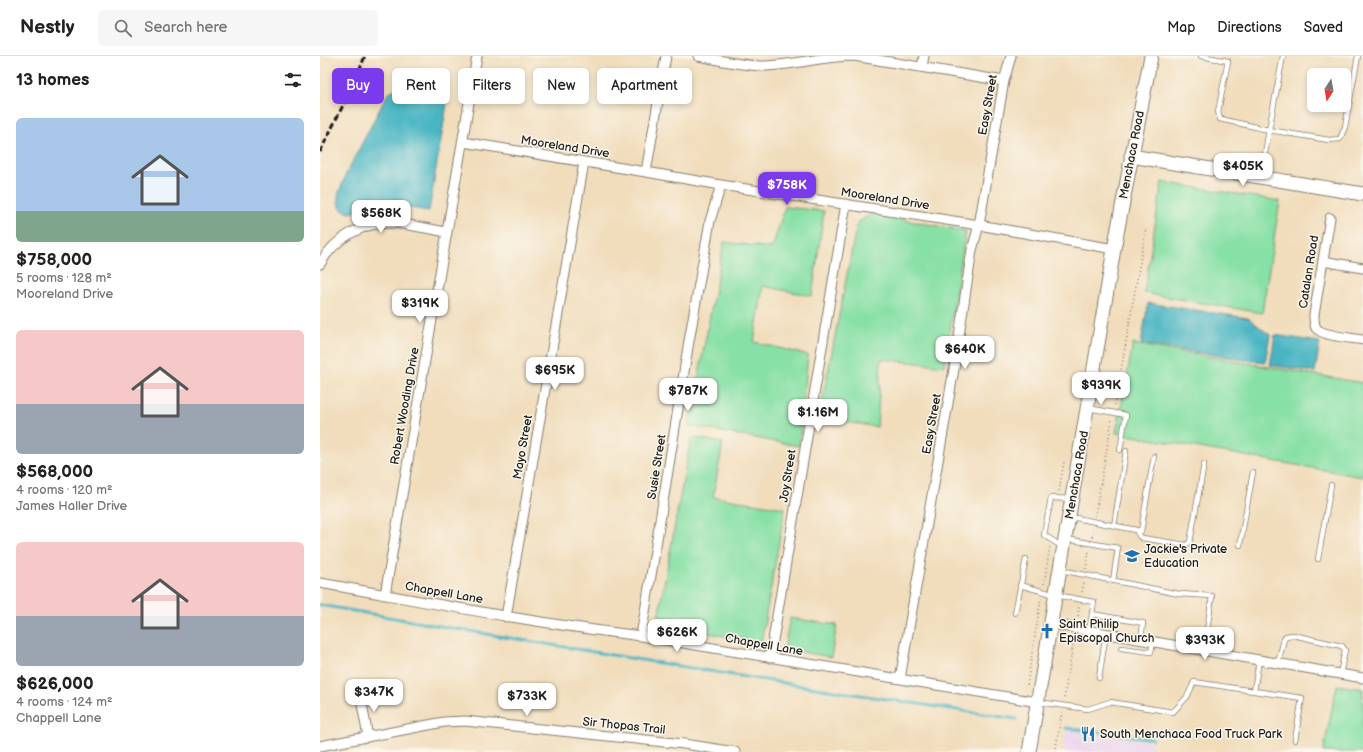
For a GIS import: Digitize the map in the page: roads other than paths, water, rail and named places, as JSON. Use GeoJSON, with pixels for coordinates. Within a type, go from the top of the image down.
{"type":"FeatureCollection","features":[{"type":"Feature","properties":{"kind":"main road","name":"Menchaca Road"},"geometry":{"type":"LineString","coordinates":[[1029,752],[1073,499],[1114,249],[1150,56]]}},
{"type":"Feature","properties":{"kind":"main road"},"geometry":{"type":"LineString","coordinates":[[1131,156],[1363,194]]}},
{"type":"Feature","properties":{"kind":"street","name":"Robert Wooding Drive"},"geometry":{"type":"LineString","coordinates":[[385,595],[477,56]]}},
{"type":"Feature","properties":{"kind":"street"},"geometry":{"type":"LineString","coordinates":[[646,172],[666,56]]}},
{"type":"Feature","properties":{"kind":"street"},"geometry":{"type":"LineString","coordinates":[[698,56],[763,66],[783,65],[811,58],[854,56],[1004,81]]}},
{"type":"Feature","properties":{"kind":"street"},"geometry":{"type":"LineString","coordinates":[[922,67],[924,56]]}},
{"type":"Feature","properties":{"kind":"street","name":"Easy Street"},"geometry":{"type":"LineString","coordinates":[[900,679],[954,369],[972,250],[979,225],[1004,81],[1011,56]]}},
{"type":"Feature","properties":{"kind":"street","name":"Mooreland Drive"},"geometry":{"type":"LineString","coordinates":[[463,142],[721,186],[979,225],[1114,249]]}},
{"type":"Feature","properties":{"kind":"street","name":"Mayo Street"},"geometry":{"type":"LineString","coordinates":[[506,617],[584,162]]}},
{"type":"Feature","properties":{"kind":"street","name":"Susie Street"},"geometry":{"type":"LineString","coordinates":[[641,636],[710,221],[721,186]]}},
{"type":"Feature","properties":{"kind":"street","name":"Joy Street"},"geometry":{"type":"LineString","coordinates":[[770,658],[846,204]]}},
{"type":"Feature","properties":{"kind":"street","name":"Catalan Road"},"geometry":{"type":"LineString","coordinates":[[1330,218],[1314,320],[1317,328],[1325,334],[1363,340]]}},
{"type":"Feature","properties":{"kind":"street"},"geometry":{"type":"LineString","coordinates":[[320,264],[338,242],[361,228],[377,224],[392,223],[446,232]]}},
{"type":"Feature","properties":{"kind":"street"},"geometry":{"type":"LineString","coordinates":[[1323,261],[1363,268]]}},
{"type":"Feature","properties":{"kind":"street","name":"Chappell Lane"},"geometry":{"type":"LineString","coordinates":[[320,583],[506,617],[641,636],[1038,702]]}},
{"type":"Feature","properties":{"kind":"street"},"geometry":{"type":"LineString","coordinates":[[1051,624],[1363,678]]}},
{"type":"Feature","properties":{"kind":"street"},"geometry":{"type":"LineString","coordinates":[[360,693],[368,737]]}},
{"type":"Feature","properties":{"kind":"street","name":"Sir Thopas Trail"},"geometry":{"type":"LineString","coordinates":[[320,746],[444,722],[465,721],[684,744],[735,752]]}},
{"type":"Feature","properties":{"kind":"lane"},"geometry":{"type":"LineString","coordinates":[[1201,56],[1228,62]]}},
{"type":"Feature","properties":{"kind":"lane"},"geometry":{"type":"LineString","coordinates":[[1229,56],[1218,112],[1220,119],[1269,130],[1329,140],[1340,139],[1345,127],[1358,56]]}},
{"type":"Feature","properties":{"kind":"lane"},"geometry":{"type":"LineString","coordinates":[[1261,178],[1283,56]]}},
{"type":"Feature","properties":{"kind":"lane"},"geometry":{"type":"LineString","coordinates":[[1088,408],[1126,416],[1120,450]]}},
{"type":"Feature","properties":{"kind":"lane"},"geometry":{"type":"LineString","coordinates":[[1114,526],[1126,451]]}},
{"type":"Feature","properties":{"kind":"lane"},"geometry":{"type":"LineString","coordinates":[[1069,517],[1141,531],[1154,456]]}},
{"type":"Feature","properties":{"kind":"lane"},"geometry":{"type":"LineString","coordinates":[[1136,530],[1142,538],[1186,545],[1190,542],[1204,464]]}},
{"type":"Feature","properties":{"kind":"lane"},"geometry":{"type":"LineString","coordinates":[[1240,545],[1253,472]]}},
{"type":"Feature","properties":{"kind":"lane"},"geometry":{"type":"LineString","coordinates":[[1318,558],[1331,485]]}},
{"type":"Feature","properties":{"kind":"lane"},"geometry":{"type":"LineString","coordinates":[[1073,499],[1051,498],[1044,535],[1051,540],[1065,543],[1091,543],[1118,548],[1112,581]]}},
{"type":"Feature","properties":{"kind":"lane"},"geometry":{"type":"LineString","coordinates":[[1015,613],[1026,559]]}},
{"type":"Feature","properties":{"kind":"lane"},"geometry":{"type":"LineString","coordinates":[[1060,569],[1179,594],[1212,596],[1204,650]]}},
{"type":"Feature","properties":{"kind":"lane"},"geometry":{"type":"LineString","coordinates":[[1020,585],[1056,595],[1094,602],[1089,631]]}},
{"type":"Feature","properties":{"kind":"lane"},"geometry":{"type":"LineString","coordinates":[[1092,614],[1143,623],[1141,640]]}},
{"type":"Feature","properties":{"kind":"lane"},"geometry":{"type":"LineString","coordinates":[[1099,678],[1106,633]]}},
{"type":"Feature","properties":{"kind":"lane"},"geometry":{"type":"LineString","coordinates":[[1278,663],[1284,639],[1286,636],[1293,635],[1342,646],[1345,650],[1340,674]]}},
{"type":"Feature","properties":{"kind":"lane"},"geometry":{"type":"LineString","coordinates":[[1121,648],[1150,652],[1153,642]]}},
{"type":"Feature","properties":{"kind":"lane"},"geometry":{"type":"LineString","coordinates":[[1254,691],[1259,660]]}},
{"type":"Feature","properties":{"kind":"lane"},"geometry":{"type":"LineString","coordinates":[[1038,702],[1088,709],[1110,702],[1173,712],[1187,697],[1194,682],[1302,698],[1295,740]]}},
{"type":"Feature","properties":{"kind":"water"},"geometry":{"type":"Polygon","coordinates":[[[392,90],[392,104],[447,104],[429,211],[403,207],[378,206],[350,213],[341,209],[338,202],[338,195],[346,174],[382,104],[384,104],[387,95],[392,90]]]}},
{"type":"Feature","properties":{"kind":"water"},"geometry":{"type":"Polygon","coordinates":[[[1148,303],[1248,318],[1270,335],[1265,363],[1141,344],[1148,303]]]}},
{"type":"Feature","properties":{"kind":"water"},"geometry":{"type":"Polygon","coordinates":[[[1275,335],[1320,342],[1315,372],[1270,365],[1275,335]]]}},
{"type":"Feature","properties":{"kind":"waterway"},"geometry":{"type":"LineString","coordinates":[[320,605],[667,664],[1016,719]]}},
{"type":"Feature","properties":{"kind":"waterway"},"geometry":{"type":"LineString","coordinates":[[1066,728],[1153,739]]}},
{"type":"Feature","properties":{"kind":"railway"},"geometry":{"type":"LineString","coordinates":[[320,152],[355,81],[365,56]]}},
{"type":"Feature","properties":{"kind":"place","name":"Jackie's Private Education"},"geometry":{"type":"Point","coordinates":[1132,556]}},
{"type":"Feature","properties":{"kind":"place","name":"Saint Philip Episcopal Church"},"geometry":{"type":"Point","coordinates":[1047,631]}},
{"type":"Feature","properties":{"kind":"place","name":"South Menchaca Food Truck Park"},"geometry":{"type":"Point","coordinates":[1088,734]}}]}
